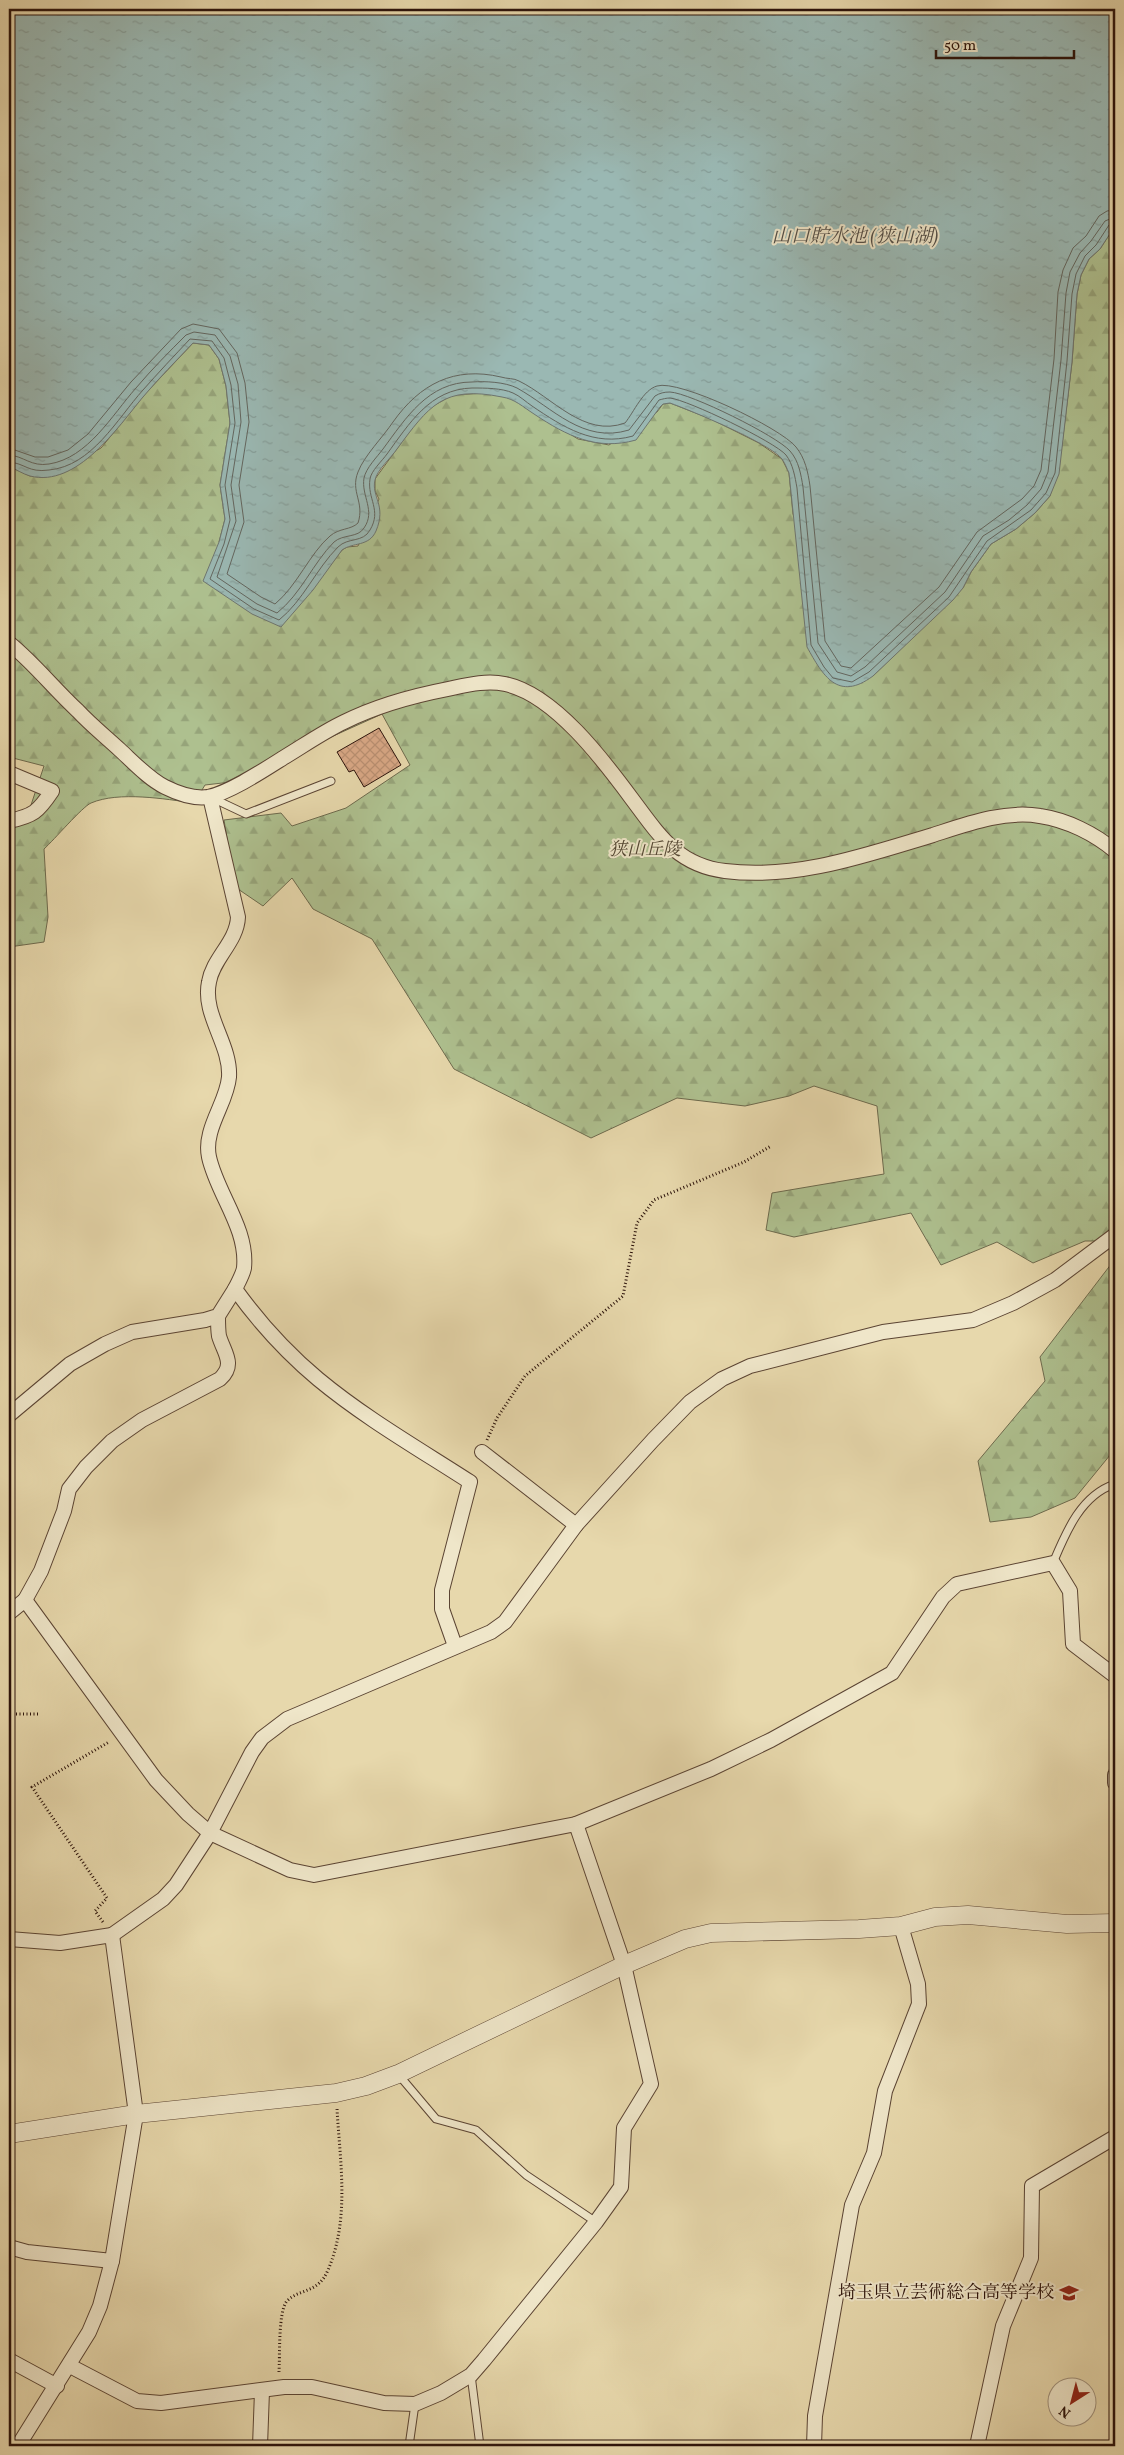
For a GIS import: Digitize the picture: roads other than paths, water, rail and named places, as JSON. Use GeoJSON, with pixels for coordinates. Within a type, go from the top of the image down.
{"type":"FeatureCollection","features":[{"type":"Feature","properties":{"kind":"street"},"geometry":{"type":"LineString","coordinates":[[9,643],[25,656],[77,710],[162,786],[187,797],[210,797],[241,783],[342,723],[374,709],[413,697],[478,683],[506,684],[531,695],[561,714],[631,798],[653,829],[678,854],[702,867],[728,871],[773,871],[816,867],[859,857],[978,821],[1009,815],[1039,815],[1064,823],[1105,842],[1115,852]]}},
{"type":"Feature","properties":{"kind":"street"},"geometry":{"type":"LineString","coordinates":[[9,773],[52,791],[40,809],[22,818],[9,821]]}},
{"type":"Feature","properties":{"kind":"street"},"geometry":{"type":"LineString","coordinates":[[9,1613],[25,1600],[34,1586],[64,1511],[69,1490],[86,1467],[112,1441],[142,1420],[220,1380],[226,1374],[228,1368],[228,1358],[219,1335],[218,1316],[235,1289],[244,1269],[241,1235],[209,1156],[209,1141],[229,1077],[228,1060],[209,1007],[209,988],[211,975],[238,929],[238,917],[210,797]]}},
{"type":"Feature","properties":{"kind":"street"},"geometry":{"type":"LineString","coordinates":[[9,1939],[60,1943],[112,1935],[163,1899],[176,1885],[210,1833],[252,1752],[262,1738],[287,1719],[491,1632],[505,1622],[576,1525],[652,1440],[690,1402],[722,1379],[750,1366],[883,1332],[973,1320],[1013,1303],[1055,1280],[1115,1235]]}},
{"type":"Feature","properties":{"kind":"street"},"geometry":{"type":"LineString","coordinates":[[235,1289],[249,1308],[317,1378],[361,1412],[470,1482],[442,1590],[442,1608],[455,1646]]}},
{"type":"Feature","properties":{"kind":"street"},"geometry":{"type":"LineString","coordinates":[[9,1415],[70,1364],[105,1344],[132,1332],[205,1320],[218,1316]]}},
{"type":"Feature","properties":{"kind":"street"},"geometry":{"type":"LineString","coordinates":[[482,1452],[576,1525]]}},
{"type":"Feature","properties":{"kind":"street"},"geometry":{"type":"LineString","coordinates":[[25,1600],[156,1780],[188,1814],[210,1833],[290,1870],[314,1875],[576,1824],[711,1769],[770,1740],[892,1673],[943,1597],[957,1584],[1053,1563],[1070,1591],[1073,1644],[1115,1676]]}},
{"type":"Feature","properties":{"kind":"street"},"geometry":{"type":"LineString","coordinates":[[1115,1776],[1115,1783]]}},
{"type":"Feature","properties":{"kind":"street"},"geometry":{"type":"LineString","coordinates":[[70,2366],[137,2401],[161,2403],[278,2388],[312,2387],[384,2402],[415,2404],[441,2393],[470,2374],[596,2222],[621,2187],[624,2128],[651,2084],[624,1966],[576,1824]]}},
{"type":"Feature","properties":{"kind":"street"},"geometry":{"type":"LineString","coordinates":[[9,2134],[136,2114],[336,2093],[366,2086],[398,2074],[624,1966],[685,1939],[711,1933],[901,1926],[935,1917],[968,1915],[1067,1924],[1115,1923]]}},
{"type":"Feature","properties":{"kind":"street"},"geometry":{"type":"LineString","coordinates":[[814,2446],[815,2416],[852,2205],[874,2154],[884,2091],[919,2004],[918,1984],[901,1926]]}},
{"type":"Feature","properties":{"kind":"street"},"geometry":{"type":"LineString","coordinates":[[22,2445],[89,2332],[100,2306],[112,2261],[136,2114],[112,1935]]}},
{"type":"Feature","properties":{"kind":"street"},"geometry":{"type":"LineString","coordinates":[[977,2446],[1003,2326],[1031,2258],[1032,2186],[1115,2137]]}},
{"type":"Feature","properties":{"kind":"street"},"geometry":{"type":"LineString","coordinates":[[9,2247],[27,2252],[112,2261]]}},
{"type":"Feature","properties":{"kind":"street"},"geometry":{"type":"LineString","coordinates":[[9,2360],[58,2386]]}},
{"type":"Feature","properties":{"kind":"street"},"geometry":{"type":"LineString","coordinates":[[260,2446],[262,2391]]}},
{"type":"Feature","properties":{"kind":"lane"},"geometry":{"type":"LineString","coordinates":[[210,797],[246,814],[331,781]]}},
{"type":"Feature","properties":{"kind":"lane"},"geometry":{"type":"LineString","coordinates":[[1053,1563],[1070,1522],[1101,1488],[1115,1484]]}},
{"type":"Feature","properties":{"kind":"lane"},"geometry":{"type":"LineString","coordinates":[[398,2074],[436,2119],[476,2130],[526,2175],[596,2222]]}},
{"type":"Feature","properties":{"kind":"lane"},"geometry":{"type":"LineString","coordinates":[[470,2374],[480,2446]]}},
{"type":"Feature","properties":{"kind":"lane"},"geometry":{"type":"LineString","coordinates":[[409,2446],[415,2404]]}},
{"type":"Feature","properties":{"kind":"water","name":"山口貯水池 (狭山湖)"},"geometry":{"type":"Polygon","coordinates":[[[9,9],[1115,9],[1115,226],[1100,249],[1089,259],[1081,275],[1077,294],[1072,362],[1059,474],[1050,496],[1035,513],[1016,529],[991,544],[971,572],[963,588],[953,600],[873,676],[850,687],[841,686],[826,676],[807,647],[789,473],[782,459],[775,453],[729,428],[670,403],[663,404],[660,407],[636,440],[608,444],[570,435],[507,398],[482,394],[465,394],[439,402],[429,410],[378,472],[374,486],[380,514],[373,536],[365,542],[342,550],[313,590],[281,627],[252,614],[203,581],[219,542],[225,519],[220,485],[230,423],[226,386],[219,359],[209,345],[193,343],[149,390],[109,438],[80,464],[64,473],[47,477],[30,476],[9,466],[9,9]]]}},
{"type":"Feature","properties":{"kind":"place","name":"埼玉県立芸術総合高等学校"},"geometry":{"type":"Point","coordinates":[1069,2293]}},
{"type":"Feature","properties":{"kind":"park label","name":"狭山丘陵"},"geometry":{"type":"Point","coordinates":[645,850]}}]}
